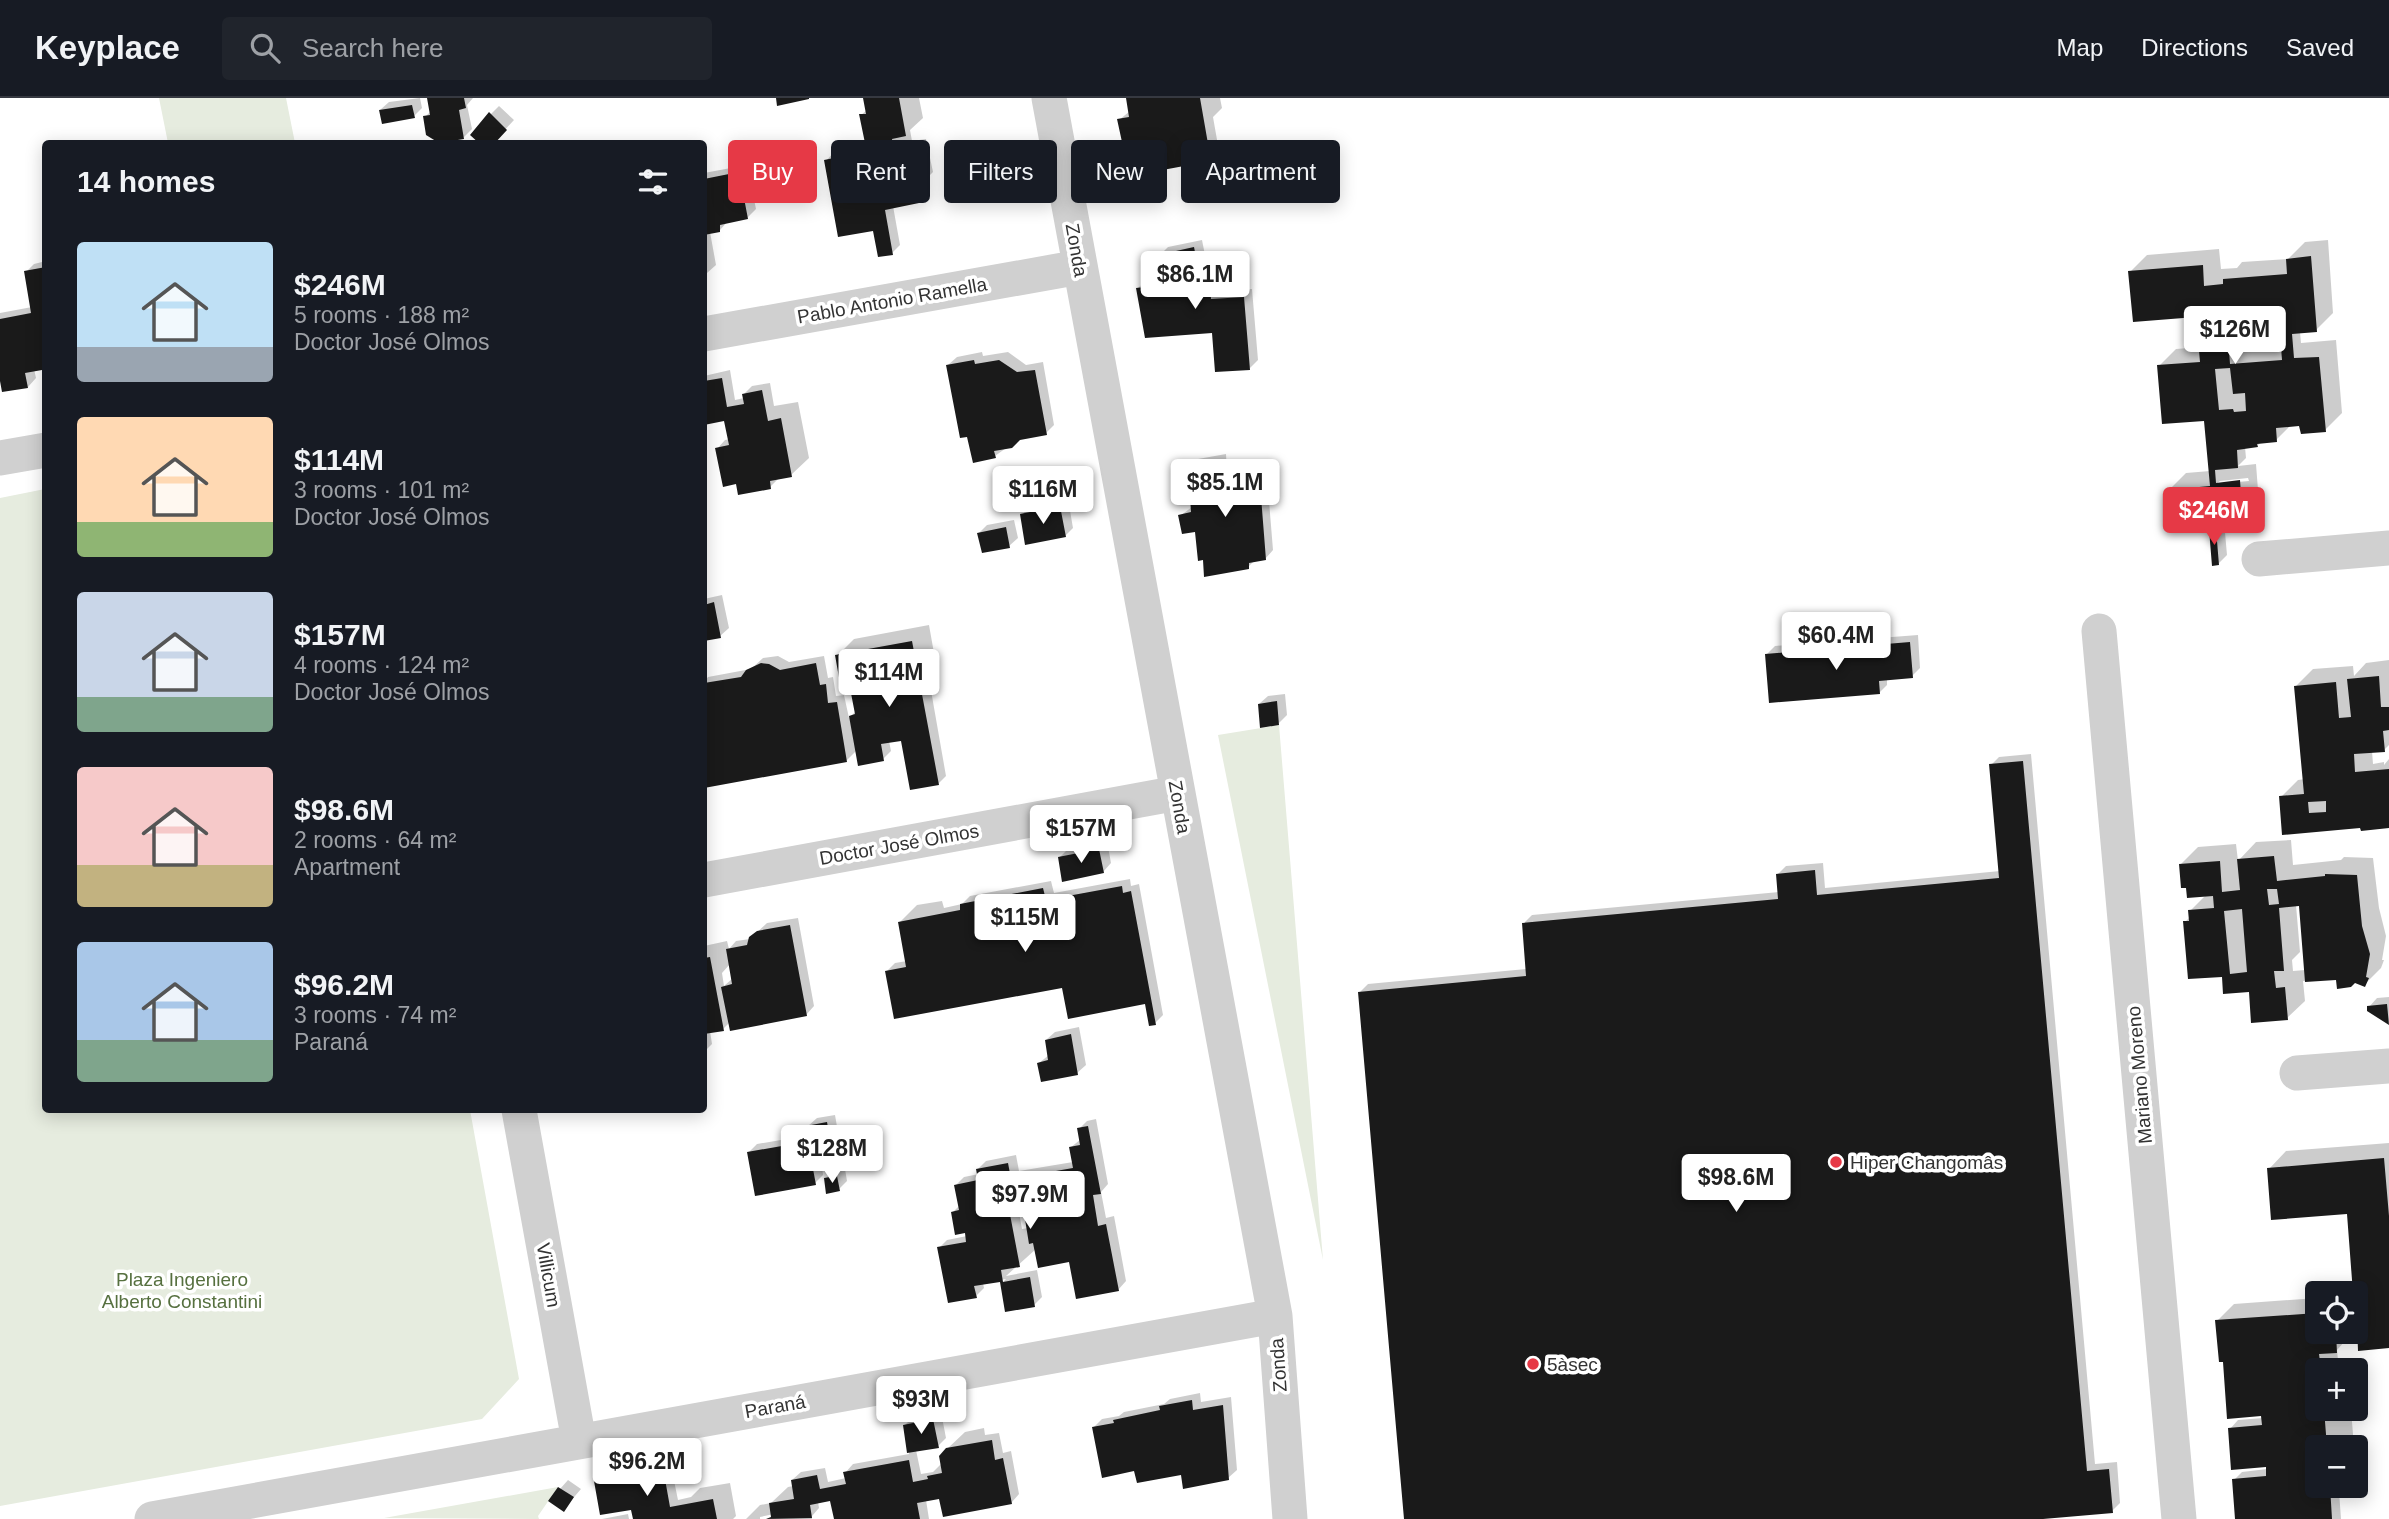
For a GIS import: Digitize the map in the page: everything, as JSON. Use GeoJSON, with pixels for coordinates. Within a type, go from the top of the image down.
{"type":"FeatureCollection","features":[{"type":"Feature","properties":{"kind":"street","name":"Zonda"},"geometry":{"type":"LineString","coordinates":[[1049,98],[1275,1316],[1290,1519]]}},
{"type":"Feature","properties":{"kind":"street","name":"Pablo Antonio Ramella"},"geometry":{"type":"LineString","coordinates":[[707,333],[1080,267]]}},
{"type":"Feature","properties":{"kind":"street"},"geometry":{"type":"LineString","coordinates":[[0,458],[42,451]]}},
{"type":"Feature","properties":{"kind":"street"},"geometry":{"type":"LineString","coordinates":[[2259,559],[2389,548]]}},
{"type":"Feature","properties":{"kind":"street","name":"Mariano Moreno"},"geometry":{"type":"LineString","coordinates":[[2099,631],[2179,1519]]}},
{"type":"Feature","properties":{"kind":"street","name":"Doctor José Olmos"},"geometry":{"type":"LineString","coordinates":[[707,879],[1178,793]]}},
{"type":"Feature","properties":{"kind":"street"},"geometry":{"type":"LineString","coordinates":[[2297,1073],[2389,1066]]}},
{"type":"Feature","properties":{"kind":"street","name":"Villicum"},"geometry":{"type":"LineString","coordinates":[[520,1113],[579,1441]]}},
{"type":"Feature","properties":{"kind":"street","name":"Paraná"},"geometry":{"type":"LineString","coordinates":[[152,1519],[1275,1316]]}},
{"type":"Feature","properties":{"kind":"green space"},"geometry":{"type":"Polygon","coordinates":[[[159,98],[286,98],[294,140],[167,140],[159,98]]]}},
{"type":"Feature","properties":{"kind":"green space","name":"Plaza Ingeniero Alberto Constantini"},"geometry":{"type":"Polygon","coordinates":[[[42,490],[42,1113],[471,1113],[519,1379],[482,1419],[0,1506],[0,498],[42,490]]]}},
{"type":"Feature","properties":{"kind":"green space"},"geometry":{"type":"Polygon","coordinates":[[[1279,725],[1323,1260],[1218,735],[1279,725]]]}},
{"type":"Feature","properties":{"kind":"green space"},"geometry":{"type":"Polygon","coordinates":[[[558,1487],[538,1516],[539,1519],[384,1518],[558,1487]]]}},
{"type":"Feature","properties":{"kind":"building"},"geometry":{"type":"Polygon","coordinates":[[[427,98],[464,98],[466,108],[459,110],[464,139],[434,140],[426,135],[423,116],[430,115],[427,98]]]}},
{"type":"Feature","properties":{"kind":"building"},"geometry":{"type":"Polygon","coordinates":[[[776,98],[809,98],[809,99],[777,106],[776,98]]]}},
{"type":"Feature","properties":{"kind":"building"},"geometry":{"type":"Polygon","coordinates":[[[863,98],[899,98],[906,136],[892,140],[864,140],[859,114],[866,114],[863,98]]]}},
{"type":"Feature","properties":{"kind":"building"},"geometry":{"type":"Polygon","coordinates":[[[1126,98],[1200,98],[1207,140],[1181,140],[1181,167],[1167,169],[1167,140],[1122,140],[1117,119],[1129,117],[1126,98]]]}},
{"type":"Feature","properties":{"kind":"building"},"geometry":{"type":"Polygon","coordinates":[[[412,105],[415,118],[382,124],[379,110],[412,105]]]}},
{"type":"Feature","properties":{"kind":"building"},"geometry":{"type":"Polygon","coordinates":[[[489,112],[507,130],[498,140],[476,140],[470,135],[489,112]]]}},
{"type":"Feature","properties":{"kind":"building"},"geometry":{"type":"Polygon","coordinates":[[[831,159],[831,198],[824,160],[831,159]]]}},
{"type":"Feature","properties":{"kind":"building"},"geometry":{"type":"Polygon","coordinates":[[[728,174],[728,203],[745,203],[748,219],[720,225],[720,232],[707,234],[707,178],[728,174]]]}},
{"type":"Feature","properties":{"kind":"building"},"geometry":{"type":"Polygon","coordinates":[[[832,203],[919,203],[885,210],[893,255],[878,257],[873,231],[838,237],[832,203]]]}},
{"type":"Feature","properties":{"kind":"building"},"geometry":{"type":"Polygon","coordinates":[[[1194,247],[1201,282],[1210,282],[1211,299],[1244,297],[1250,370],[1215,372],[1212,333],[1145,338],[1136,288],[1163,285],[1158,255],[1194,247]]]}},
{"type":"Feature","properties":{"kind":"building"},"geometry":{"type":"Polygon","coordinates":[[[2311,256],[2317,332],[2292,334],[2294,358],[2319,357],[2326,432],[2301,434],[2299,426],[2276,428],[2277,442],[2237,450],[2238,468],[2215,470],[2216,483],[2240,480],[2242,508],[2230,510],[2231,515],[2203,517],[2203,512],[2170,515],[2167,490],[2210,486],[2204,421],[2162,424],[2157,365],[2200,362],[2196,317],[2133,322],[2128,271],[2203,265],[2204,286],[2223,284],[2223,279],[2287,274],[2286,259],[2311,256]],[[2280,335],[2228,339],[2230,364],[2282,360],[2280,335]],[[2230,368],[2215,369],[2219,410],[2246,411],[2245,393],[2233,394],[2230,368]]]}},
{"type":"Feature","properties":{"kind":"building"},"geometry":{"type":"Polygon","coordinates":[[[42,268],[42,370],[25,373],[28,388],[2,392],[0,319],[31,313],[24,271],[42,268]]]}},
{"type":"Feature","properties":{"kind":"building"},"geometry":{"type":"Polygon","coordinates":[[[974,360],[975,364],[999,360],[1017,372],[1035,370],[1047,435],[1020,440],[1012,448],[994,451],[996,458],[973,463],[967,437],[960,438],[946,365],[974,360]]]}},
{"type":"Feature","properties":{"kind":"building"},"geometry":{"type":"Polygon","coordinates":[[[722,378],[727,407],[744,404],[742,394],[762,390],[768,421],[781,418],[792,477],[770,481],[771,489],[738,495],[736,484],[723,487],[715,448],[729,445],[724,421],[707,424],[707,380],[722,378]]]}},
{"type":"Feature","properties":{"kind":"building"},"geometry":{"type":"Polygon","coordinates":[[[1218,461],[1219,478],[1259,471],[1266,560],[1249,563],[1249,569],[1204,577],[1203,560],[1198,561],[1195,532],[1182,534],[1178,515],[1191,512],[1188,467],[1218,461]]]}},
{"type":"Feature","properties":{"kind":"building"},"geometry":{"type":"Polygon","coordinates":[[[1060,506],[1066,537],[1025,545],[1020,514],[1060,506]]]}},
{"type":"Feature","properties":{"kind":"building"},"geometry":{"type":"Polygon","coordinates":[[[1006,527],[1010,548],[982,553],[977,533],[1006,527]]]}},
{"type":"Feature","properties":{"kind":"building"},"geometry":{"type":"Polygon","coordinates":[[[2209,529],[2216,529],[2219,565],[2212,566],[2209,529]]]}},
{"type":"Feature","properties":{"kind":"building"},"geometry":{"type":"Polygon","coordinates":[[[714,602],[721,638],[707,640],[707,604],[714,602]]]}},
{"type":"Feature","properties":{"kind":"building"},"geometry":{"type":"Polygon","coordinates":[[[912,641],[939,785],[910,790],[901,741],[881,744],[884,761],[858,766],[849,716],[855,714],[850,688],[841,689],[835,655],[912,641]]]}},
{"type":"Feature","properties":{"kind":"building"},"geometry":{"type":"Polygon","coordinates":[[[1910,642],[1913,678],[1879,681],[1880,694],[1769,703],[1765,654],[1910,642]]]}},
{"type":"Feature","properties":{"kind":"building"},"geometry":{"type":"Polygon","coordinates":[[[761,663],[780,670],[816,663],[820,685],[826,684],[828,703],[837,702],[847,762],[707,787],[707,683],[741,677],[746,670],[761,663]]]}},
{"type":"Feature","properties":{"kind":"building"},"geometry":{"type":"Polygon","coordinates":[[[2379,676],[2381,707],[2389,707],[2389,730],[2383,731],[2385,752],[2354,754],[2355,772],[2389,769],[2389,828],[2282,835],[2279,796],[2304,794],[2294,686],[2336,682],[2339,718],[2351,717],[2347,679],[2379,676]],[[2326,801],[2308,802],[2309,813],[2326,812],[2326,801]]]}},
{"type":"Feature","properties":{"kind":"building"},"geometry":{"type":"Polygon","coordinates":[[[1277,701],[1279,725],[1260,728],[1258,704],[1277,701]]]}},
{"type":"Feature","properties":{"kind":"building"},"geometry":{"type":"Polygon","coordinates":[[[2023,761],[2087,1471],[2109,1469],[2113,1513],[2043,1519],[1404,1519],[1358,992],[1526,976],[1522,923],[1778,899],[1776,874],[1815,870],[1817,895],[1999,878],[1989,764],[2023,761]]]}},
{"type":"Feature","properties":{"kind":"building"},"geometry":{"type":"Polygon","coordinates":[[[1099,849],[1104,873],[1062,882],[1058,857],[1099,849]]]}},
{"type":"Feature","properties":{"kind":"building"},"geometry":{"type":"Polygon","coordinates":[[[2274,856],[2277,881],[2325,874],[2357,875],[2362,926],[2370,954],[2366,977],[2369,978],[2365,987],[2355,983],[2351,987],[2337,989],[2336,980],[2305,982],[2299,906],[2279,908],[2284,971],[2274,971],[2276,988],[2285,987],[2288,1020],[2251,1023],[2249,992],[2223,994],[2222,977],[2188,979],[2183,921],[2189,921],[2188,910],[2214,908],[2213,896],[2187,898],[2186,888],[2181,888],[2179,864],[2220,861],[2222,892],[2240,890],[2237,859],[2274,856]],[[2267,889],[2269,905],[2279,904],[2277,889],[2267,889]],[[2242,909],[2224,911],[2230,974],[2247,972],[2242,909]]]}},
{"type":"Feature","properties":{"kind":"building"},"geometry":{"type":"Polygon","coordinates":[[[1122,886],[1123,893],[1131,891],[1156,1025],[1149,1026],[1145,1004],[1068,1019],[1062,988],[894,1019],[885,971],[906,967],[898,922],[960,910],[960,904],[1043,888],[1046,900],[1122,886]]]}},
{"type":"Feature","properties":{"kind":"building"},"geometry":{"type":"Polygon","coordinates":[[[790,925],[807,1016],[730,1031],[721,987],[732,984],[726,949],[747,945],[749,937],[757,931],[790,925]]]}},
{"type":"Feature","properties":{"kind":"building"},"geometry":{"type":"Polygon","coordinates":[[[710,957],[724,1031],[707,1034],[707,958],[710,957]]]}},
{"type":"Feature","properties":{"kind":"building"},"geometry":{"type":"Polygon","coordinates":[[[2387,1004],[2389,1025],[2367,1011],[2367,1006],[2387,1004]]]}},
{"type":"Feature","properties":{"kind":"building"},"geometry":{"type":"Polygon","coordinates":[[[1071,1034],[1078,1075],[1041,1082],[1037,1063],[1048,1060],[1045,1040],[1071,1034]]]}},
{"type":"Feature","properties":{"kind":"building"},"geometry":{"type":"Polygon","coordinates":[[[827,1122],[835,1165],[813,1169],[816,1185],[755,1196],[747,1152],[810,1141],[806,1126],[827,1122]]]}},
{"type":"Feature","properties":{"kind":"building"},"geometry":{"type":"Polygon","coordinates":[[[1088,1126],[1101,1194],[1093,1195],[1098,1226],[1106,1224],[1119,1291],[1076,1299],[1069,1262],[1038,1268],[1033,1243],[1029,1244],[1024,1213],[1017,1213],[1012,1186],[1005,1188],[1020,1267],[1001,1270],[1003,1282],[1030,1277],[1035,1307],[1005,1312],[1000,1282],[974,1286],[977,1298],[948,1303],[937,1247],[966,1242],[965,1233],[955,1235],[951,1212],[959,1210],[954,1185],[978,1180],[976,1169],[1008,1163],[1011,1179],[1073,1168],[1069,1147],[1080,1145],[1077,1128],[1088,1126]]]}},
{"type":"Feature","properties":{"kind":"building"},"geometry":{"type":"Polygon","coordinates":[[[2384,1158],[2389,1216],[2389,1348],[2358,1351],[2358,1344],[2368,1344],[2368,1281],[2352,1281],[2347,1214],[2271,1220],[2267,1168],[2384,1158]]]}},
{"type":"Feature","properties":{"kind":"building"},"geometry":{"type":"Polygon","coordinates":[[[837,1176],[840,1191],[826,1194],[824,1178],[837,1176]]]}},
{"type":"Feature","properties":{"kind":"building"},"geometry":{"type":"Polygon","coordinates":[[[2305,1314],[2305,1344],[2337,1344],[2337,1353],[2319,1354],[2320,1358],[2305,1358],[2305,1421],[2325,1421],[2326,1435],[2305,1435],[2305,1498],[2331,1498],[2332,1519],[2235,1519],[2232,1479],[2266,1476],[2266,1467],[2231,1470],[2228,1428],[2262,1425],[2261,1416],[2227,1419],[2223,1362],[2219,1362],[2215,1320],[2305,1314]]]}},
{"type":"Feature","properties":{"kind":"building"},"geometry":{"type":"Polygon","coordinates":[[[1192,1400],[1193,1410],[1223,1405],[1229,1480],[1183,1489],[1181,1475],[1137,1483],[1134,1471],[1102,1478],[1092,1427],[1160,1410],[1159,1406],[1192,1400]]]}},
{"type":"Feature","properties":{"kind":"building"},"geometry":{"type":"Polygon","coordinates":[[[933,1419],[939,1448],[907,1453],[903,1425],[933,1419]]]}},
{"type":"Feature","properties":{"kind":"building"},"geometry":{"type":"Polygon","coordinates":[[[992,1440],[995,1460],[1003,1458],[1012,1504],[943,1517],[939,1499],[917,1503],[920,1519],[834,1519],[830,1501],[810,1505],[812,1518],[766,1519],[771,1517],[769,1503],[794,1499],[791,1480],[817,1475],[820,1489],[846,1484],[843,1472],[909,1460],[913,1482],[942,1473],[939,1456],[946,1448],[992,1440]]]}},
{"type":"Feature","properties":{"kind":"building"},"geometry":{"type":"Polygon","coordinates":[[[663,1468],[670,1507],[713,1499],[717,1519],[633,1519],[631,1510],[600,1515],[594,1481],[663,1468]]]}},
{"type":"Feature","properties":{"kind":"building"},"geometry":{"type":"Polygon","coordinates":[[[558,1487],[574,1497],[564,1512],[548,1501],[558,1487]]]}},
{"type":"Feature","properties":{"kind":"place","name":"Hiper Changomâs"},"geometry":{"type":"Point","coordinates":[1836,1162]}},
{"type":"Feature","properties":{"kind":"place","name":"5àsec"},"geometry":{"type":"Point","coordinates":[1533,1364]}}]}
